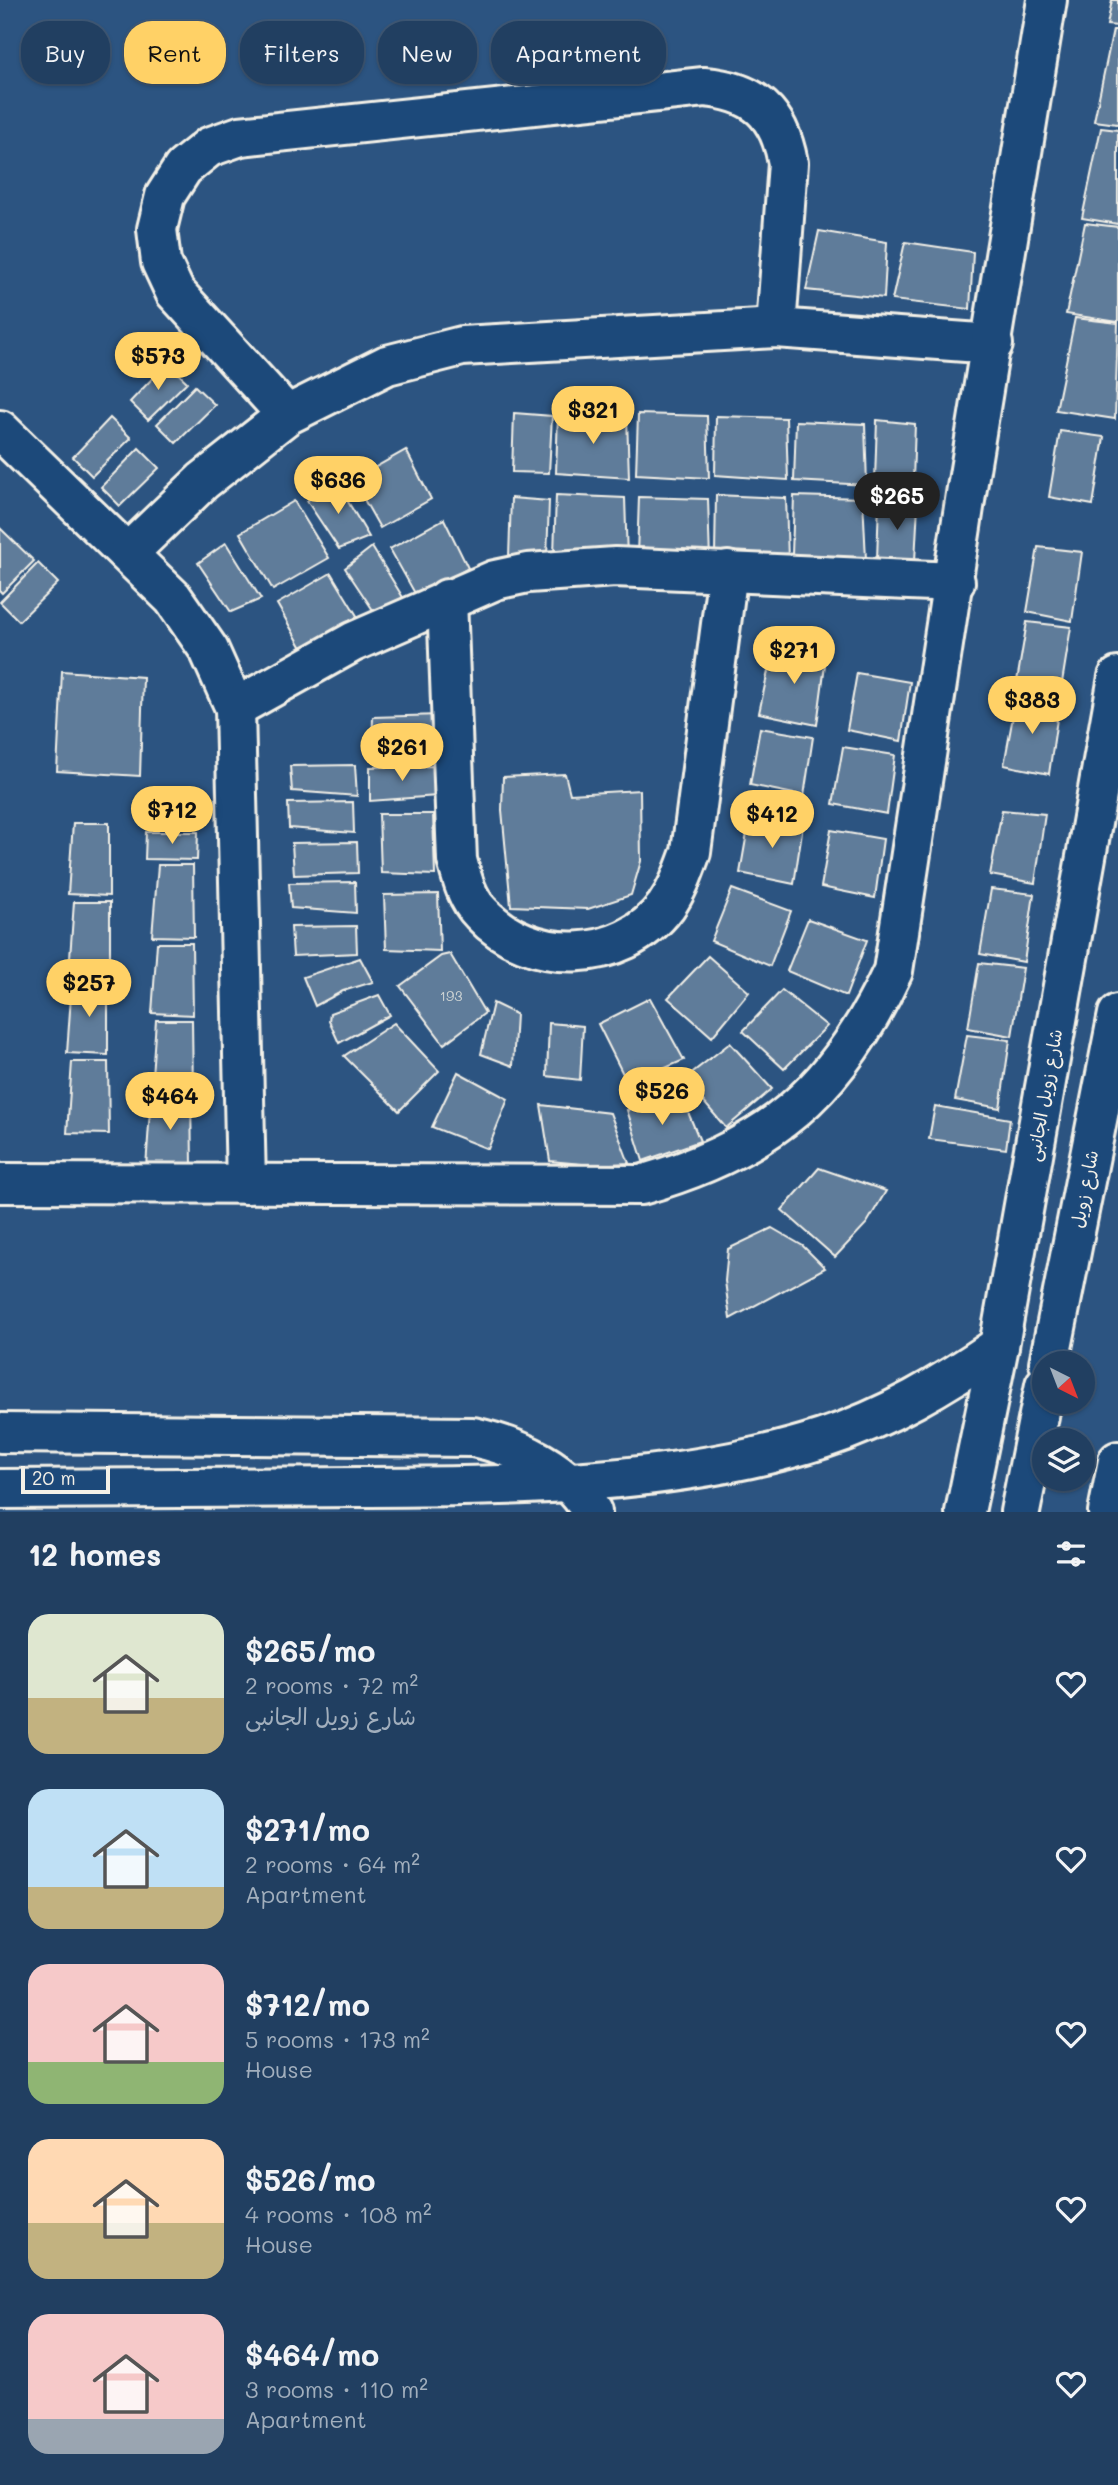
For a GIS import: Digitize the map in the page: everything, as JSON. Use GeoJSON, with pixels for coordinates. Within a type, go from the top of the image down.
{"type":"FeatureCollection","features":[{"type":"Feature","properties":{"kind":"street"},"geometry":{"type":"LineString","coordinates":[[0,1183],[641,1185],[689,1172],[733,1152],[794,1110],[846,1057],[873,1016],[893,971],[955,583],[966,495],[993,344],[1047,0]]}},
{"type":"Feature","properties":{"kind":"street"},"geometry":{"type":"LineString","coordinates":[[287,415],[175,292],[161,262],[157,229],[165,196],[183,168],[209,147],[240,136],[704,87],[729,89],[752,99],[771,116],[783,138],[788,163],[776,328]]}},
{"type":"Feature","properties":{"kind":"street"},"geometry":{"type":"LineString","coordinates":[[128,553],[203,481],[287,415],[387,365],[462,346],[776,328],[993,344]]}},
{"type":"Feature","properties":{"kind":"street"},"geometry":{"type":"LineString","coordinates":[[0,430],[173,598],[209,650],[235,708],[246,1184]]}},
{"type":"Feature","properties":{"kind":"street"},"geometry":{"type":"LineString","coordinates":[[235,708],[353,642],[495,580],[528,573],[615,567],[955,583]]}},
{"type":"Feature","properties":{"kind":"street"},"geometry":{"type":"LineString","coordinates":[[447,599],[457,860],[464,887],[479,912],[500,931],[525,945],[555,952],[586,952],[616,944],[643,929],[665,908],[681,881],[691,852],[728,571]]}},
{"type":"Feature","properties":{"kind":"street","name":"شارع زويل الجانبى"},"geometry":{"type":"LineString","coordinates":[[965,1512],[999,1346],[1118,677]]}},
{"type":"Feature","properties":{"kind":"street","name":"شارع زويل"},"geometry":{"type":"LineString","coordinates":[[1051,1351],[1118,1014]]}},
{"type":"Feature","properties":{"kind":"street"},"geometry":{"type":"LineString","coordinates":[[0,1489],[422,1487],[565,1482],[745,1459],[823,1439],[887,1414],[947,1382],[999,1346]]}},
{"type":"Feature","properties":{"kind":"street"},"geometry":{"type":"LineString","coordinates":[[1020,1512],[1039,1414]]}},
{"type":"Feature","properties":{"kind":"street"},"geometry":{"type":"LineString","coordinates":[[0,1433],[473,1437],[507,1445],[538,1460],[584,1499],[592,1512]]}},
{"type":"Feature","properties":{"kind":"street"},"geometry":{"type":"LineString","coordinates":[[1108,1512],[1118,1461]]}},
{"type":"Feature","properties":{"kind":"building"},"geometry":{"type":"Polygon","coordinates":[[[1112,0],[1118,0],[1118,26],[1107,25],[1112,0]]]}},
{"type":"Feature","properties":{"kind":"building"},"geometry":{"type":"Polygon","coordinates":[[[1113,30],[1118,30],[1118,124],[1094,121],[1113,30]]]}},
{"type":"Feature","properties":{"kind":"building"},"geometry":{"type":"Polygon","coordinates":[[[1101,128],[1118,130],[1118,224],[1082,218],[1101,128]]]}},
{"type":"Feature","properties":{"kind":"building"},"geometry":{"type":"Polygon","coordinates":[[[1085,223],[1118,227],[1118,322],[1066,314],[1085,223]]]}},
{"type":"Feature","properties":{"kind":"building"},"geometry":{"type":"Polygon","coordinates":[[[819,231],[887,242],[884,298],[806,290],[819,231]]]}},
{"type":"Feature","properties":{"kind":"building"},"geometry":{"type":"Polygon","coordinates":[[[905,242],[973,252],[970,309],[892,300],[905,242]]]}},
{"type":"Feature","properties":{"kind":"building"},"geometry":{"type":"Polygon","coordinates":[[[1075,318],[1118,323],[1115,419],[1056,410],[1075,318]]]}},
{"type":"Feature","properties":{"kind":"building"},"geometry":{"type":"Polygon","coordinates":[[[167,363],[187,382],[148,420],[130,402],[167,363]]]}},
{"type":"Feature","properties":{"kind":"building"},"geometry":{"type":"Polygon","coordinates":[[[195,386],[215,405],[176,443],[157,424],[195,386]]]}},
{"type":"Feature","properties":{"kind":"building"},"geometry":{"type":"Polygon","coordinates":[[[514,413],[552,416],[549,473],[512,472],[514,413]]]}},
{"type":"Feature","properties":{"kind":"building"},"geometry":{"type":"Polygon","coordinates":[[[558,414],[627,417],[629,478],[556,473],[558,414]]]}},
{"type":"Feature","properties":{"kind":"building"},"geometry":{"type":"Polygon","coordinates":[[[638,414],[707,416],[709,478],[636,474],[638,414]]]}},
{"type":"Feature","properties":{"kind":"building"},"geometry":{"type":"Polygon","coordinates":[[[716,416],[786,418],[788,480],[715,475],[716,416]]]}},
{"type":"Feature","properties":{"kind":"building"},"geometry":{"type":"Polygon","coordinates":[[[110,418],[131,438],[92,476],[73,457],[110,418]]]}},
{"type":"Feature","properties":{"kind":"building"},"geometry":{"type":"Polygon","coordinates":[[[877,420],[915,424],[913,480],[875,480],[877,420]]]}},
{"type":"Feature","properties":{"kind":"building"},"geometry":{"type":"Polygon","coordinates":[[[796,421],[865,424],[867,485],[794,481],[796,421]]]}},
{"type":"Feature","properties":{"kind":"building"},"geometry":{"type":"Polygon","coordinates":[[[1060,431],[1104,437],[1093,505],[1049,497],[1060,431]]]}},
{"type":"Feature","properties":{"kind":"building"},"geometry":{"type":"Polygon","coordinates":[[[139,448],[159,468],[120,506],[101,487],[139,448]]]}},
{"type":"Feature","properties":{"kind":"building"},"geometry":{"type":"Polygon","coordinates":[[[406,450],[431,499],[380,528],[353,480],[406,450]]]}},
{"type":"Feature","properties":{"kind":"building"},"geometry":{"type":"Polygon","coordinates":[[[335,480],[369,537],[339,549],[307,501],[335,480]]]}},
{"type":"Feature","properties":{"kind":"building"},"geometry":{"type":"Polygon","coordinates":[[[556,495],[625,498],[627,559],[554,555],[556,495]]]}},
{"type":"Feature","properties":{"kind":"building"},"geometry":{"type":"Polygon","coordinates":[[[716,495],[786,498],[788,560],[715,555],[716,495]]]}},
{"type":"Feature","properties":{"kind":"building"},"geometry":{"type":"Polygon","coordinates":[[[794,496],[863,498],[866,560],[792,555],[794,496]]]}},
{"type":"Feature","properties":{"kind":"building"},"geometry":{"type":"Polygon","coordinates":[[[639,497],[708,499],[710,561],[637,556],[639,497]]]}},
{"type":"Feature","properties":{"kind":"building"},"geometry":{"type":"Polygon","coordinates":[[[511,498],[549,501],[547,558],[509,557],[511,498]]]}},
{"type":"Feature","properties":{"kind":"building"},"geometry":{"type":"Polygon","coordinates":[[[294,501],[329,558],[273,590],[240,533],[294,501]]]}},
{"type":"Feature","properties":{"kind":"building"},"geometry":{"type":"Polygon","coordinates":[[[879,501],[918,505],[915,561],[877,560],[879,501]]]}},
{"type":"Feature","properties":{"kind":"building"},"geometry":{"type":"Polygon","coordinates":[[[444,519],[468,568],[417,597],[390,549],[444,519]]]}},
{"type":"Feature","properties":{"kind":"building"},"geometry":{"type":"Polygon","coordinates":[[[0,528],[34,561],[2,593],[0,591],[0,528]]]}},
{"type":"Feature","properties":{"kind":"building"},"geometry":{"type":"Polygon","coordinates":[[[226,543],[261,599],[231,612],[198,563],[226,543]]]}},
{"type":"Feature","properties":{"kind":"building"},"geometry":{"type":"Polygon","coordinates":[[[372,547],[407,604],[377,616],[345,568],[372,547]]]}},
{"type":"Feature","properties":{"kind":"building"},"geometry":{"type":"Polygon","coordinates":[[[1038,547],[1082,552],[1072,621],[1027,612],[1038,547]]]}},
{"type":"Feature","properties":{"kind":"building"},"geometry":{"type":"Polygon","coordinates":[[[38,563],[58,583],[19,621],[0,602],[38,563]]]}},
{"type":"Feature","properties":{"kind":"building"},"geometry":{"type":"Polygon","coordinates":[[[331,573],[365,629],[310,662],[277,604],[331,573]]]}},
{"type":"Feature","properties":{"kind":"building"},"geometry":{"type":"Polygon","coordinates":[[[1027,622],[1071,627],[1060,695],[1016,687],[1027,622]]]}},
{"type":"Feature","properties":{"kind":"building"},"geometry":{"type":"Polygon","coordinates":[[[773,648],[826,657],[817,725],[759,713],[773,648]]]}},
{"type":"Feature","properties":{"kind":"building"},"geometry":{"type":"Polygon","coordinates":[[[62,671],[143,677],[140,776],[57,771],[62,671]]]}},
{"type":"Feature","properties":{"kind":"building"},"geometry":{"type":"Polygon","coordinates":[[[857,673],[910,682],[901,741],[847,730],[857,673]]]}},
{"type":"Feature","properties":{"kind":"building"},"geometry":{"type":"Polygon","coordinates":[[[1016,700],[1059,705],[1049,774],[1004,765],[1016,700]]]}},
{"type":"Feature","properties":{"kind":"building"},"geometry":{"type":"Polygon","coordinates":[[[440,715],[440,746],[372,751],[373,717],[440,715]]]}},
{"type":"Feature","properties":{"kind":"building"},"geometry":{"type":"Polygon","coordinates":[[[760,728],[813,737],[804,796],[750,785],[760,728]]]}},
{"type":"Feature","properties":{"kind":"building"},"geometry":{"type":"Polygon","coordinates":[[[843,747],[895,755],[887,814],[833,804],[843,747]]]}},
{"type":"Feature","properties":{"kind":"building"},"geometry":{"type":"Polygon","coordinates":[[[355,765],[357,796],[292,791],[290,766],[355,765]]]}},
{"type":"Feature","properties":{"kind":"building"},"geometry":{"type":"Polygon","coordinates":[[[435,766],[437,796],[370,801],[370,767],[435,766]]]}},
{"type":"Feature","properties":{"kind":"building"},"geometry":{"type":"Polygon","coordinates":[[[565,774],[570,794],[640,790],[641,861],[631,895],[588,909],[511,906],[502,810],[503,777],[565,774]]]}},
{"type":"Feature","properties":{"kind":"building"},"geometry":{"type":"Polygon","coordinates":[[[353,802],[354,833],[289,828],[288,803],[353,802]]]}},
{"type":"Feature","properties":{"kind":"building"},"geometry":{"type":"Polygon","coordinates":[[[1002,810],[1045,814],[1035,883],[990,875],[1002,810]]]}},
{"type":"Feature","properties":{"kind":"building"},"geometry":{"type":"Polygon","coordinates":[[[379,814],[433,814],[435,875],[381,873],[379,814]]]}},
{"type":"Feature","properties":{"kind":"building"},"geometry":{"type":"Polygon","coordinates":[[[750,816],[803,825],[794,884],[740,873],[750,816]]]}},
{"type":"Feature","properties":{"kind":"building"},"geometry":{"type":"Polygon","coordinates":[[[73,823],[109,823],[109,896],[68,894],[73,823]]]}},
{"type":"Feature","properties":{"kind":"building"},"geometry":{"type":"Polygon","coordinates":[[[831,830],[883,839],[875,898],[821,887],[831,830]]]}},
{"type":"Feature","properties":{"kind":"building"},"geometry":{"type":"Polygon","coordinates":[[[146,832],[198,832],[197,860],[145,859],[146,832]]]}},
{"type":"Feature","properties":{"kind":"building"},"geometry":{"type":"Polygon","coordinates":[[[357,842],[358,873],[294,875],[292,843],[357,842]]]}},
{"type":"Feature","properties":{"kind":"building"},"geometry":{"type":"Polygon","coordinates":[[[158,865],[193,865],[194,937],[152,936],[158,865]]]}},
{"type":"Feature","properties":{"kind":"building"},"geometry":{"type":"Polygon","coordinates":[[[355,882],[356,913],[291,908],[289,883],[355,882]]]}},
{"type":"Feature","properties":{"kind":"building"},"geometry":{"type":"Polygon","coordinates":[[[732,889],[791,911],[770,966],[711,941],[732,889]]]}},
{"type":"Feature","properties":{"kind":"building"},"geometry":{"type":"Polygon","coordinates":[[[991,889],[1034,894],[1024,962],[980,954],[991,889]]]}},
{"type":"Feature","properties":{"kind":"building"},"geometry":{"type":"Polygon","coordinates":[[[438,894],[440,951],[386,949],[384,895],[438,894]]]}},
{"type":"Feature","properties":{"kind":"building"},"geometry":{"type":"Polygon","coordinates":[[[74,902],[110,902],[110,974],[69,972],[74,902]]]}},
{"type":"Feature","properties":{"kind":"building"},"geometry":{"type":"Polygon","coordinates":[[[808,919],[867,940],[846,996],[787,971],[808,919]]]}},
{"type":"Feature","properties":{"kind":"building"},"geometry":{"type":"Polygon","coordinates":[[[356,926],[357,953],[293,956],[291,927],[356,926]]]}},
{"type":"Feature","properties":{"kind":"building"},"geometry":{"type":"Polygon","coordinates":[[[157,943],[192,943],[193,1015],[152,1013],[157,943]]]}},
{"type":"Feature","properties":{"kind":"building"},"geometry":{"type":"Polygon","coordinates":[[[450,954],[485,1013],[444,1044],[400,986],[441,956],[450,954]]]}},
{"type":"Feature","properties":{"kind":"building"},"geometry":{"type":"Polygon","coordinates":[[[708,956],[749,992],[712,1037],[668,998],[708,956]]]}},
{"type":"Feature","properties":{"kind":"building"},"geometry":{"type":"Polygon","coordinates":[[[360,958],[373,982],[343,991],[315,1006],[303,977],[360,958]]]}},
{"type":"Feature","properties":{"kind":"building"},"geometry":{"type":"Polygon","coordinates":[[[979,963],[1023,968],[1012,1036],[968,1028],[979,963]]]}},
{"type":"Feature","properties":{"kind":"building"},"geometry":{"type":"Polygon","coordinates":[[[72,982],[108,983],[108,1055],[67,1053],[72,982]]]}},
{"type":"Feature","properties":{"kind":"building"},"geometry":{"type":"Polygon","coordinates":[[[782,990],[827,1026],[784,1069],[743,1031],[782,990]]]}},
{"type":"Feature","properties":{"kind":"building"},"geometry":{"type":"Polygon","coordinates":[[[379,995],[390,1015],[339,1043],[329,1021],[330,1013],[379,995]]]}},
{"type":"Feature","properties":{"kind":"building"},"geometry":{"type":"Polygon","coordinates":[[[650,998],[684,1060],[628,1084],[598,1024],[650,998]]]}},
{"type":"Feature","properties":{"kind":"building"},"geometry":{"type":"Polygon","coordinates":[[[493,1003],[516,1014],[513,1066],[481,1054],[493,1003]]]}},
{"type":"Feature","properties":{"kind":"building"},"geometry":{"type":"Polygon","coordinates":[[[156,1020],[192,1020],[193,1092],[151,1090],[156,1020]]]}},
{"type":"Feature","properties":{"kind":"building"},"geometry":{"type":"Polygon","coordinates":[[[394,1023],[439,1071],[399,1111],[344,1056],[394,1023]]]}},
{"type":"Feature","properties":{"kind":"building"},"geometry":{"type":"Polygon","coordinates":[[[549,1023],[583,1026],[580,1080],[547,1076],[549,1023]]]}},
{"type":"Feature","properties":{"kind":"building"},"geometry":{"type":"Polygon","coordinates":[[[967,1035],[1010,1040],[1000,1108],[955,1100],[967,1035]]]}},
{"type":"Feature","properties":{"kind":"building"},"geometry":{"type":"Polygon","coordinates":[[[730,1043],[772,1089],[726,1128],[684,1079],[730,1043]]]}},
{"type":"Feature","properties":{"kind":"building"},"geometry":{"type":"Polygon","coordinates":[[[72,1062],[108,1062],[109,1134],[67,1133],[72,1062]]]}},
{"type":"Feature","properties":{"kind":"building"},"geometry":{"type":"Polygon","coordinates":[[[458,1072],[508,1099],[488,1149],[432,1127],[458,1072]]]}},
{"type":"Feature","properties":{"kind":"building"},"geometry":{"type":"Polygon","coordinates":[[[680,1093],[700,1141],[643,1161],[627,1110],[680,1093]]]}},
{"type":"Feature","properties":{"kind":"building"},"geometry":{"type":"Polygon","coordinates":[[[151,1096],[191,1096],[192,1166],[146,1167],[151,1096]]]}},
{"type":"Feature","properties":{"kind":"building"},"geometry":{"type":"Polygon","coordinates":[[[541,1105],[610,1113],[629,1163],[593,1165],[550,1161],[541,1105]]]}},
{"type":"Feature","properties":{"kind":"building"},"geometry":{"type":"Polygon","coordinates":[[[935,1106],[1010,1119],[1006,1149],[929,1139],[935,1106]]]}},
{"type":"Feature","properties":{"kind":"building"},"geometry":{"type":"Polygon","coordinates":[[[819,1168],[886,1191],[867,1223],[835,1257],[782,1210],[819,1168]]]}},
{"type":"Feature","properties":{"kind":"building"},"geometry":{"type":"Polygon","coordinates":[[[772,1228],[803,1246],[825,1268],[730,1319],[725,1281],[728,1249],[772,1228]]]}}]}
